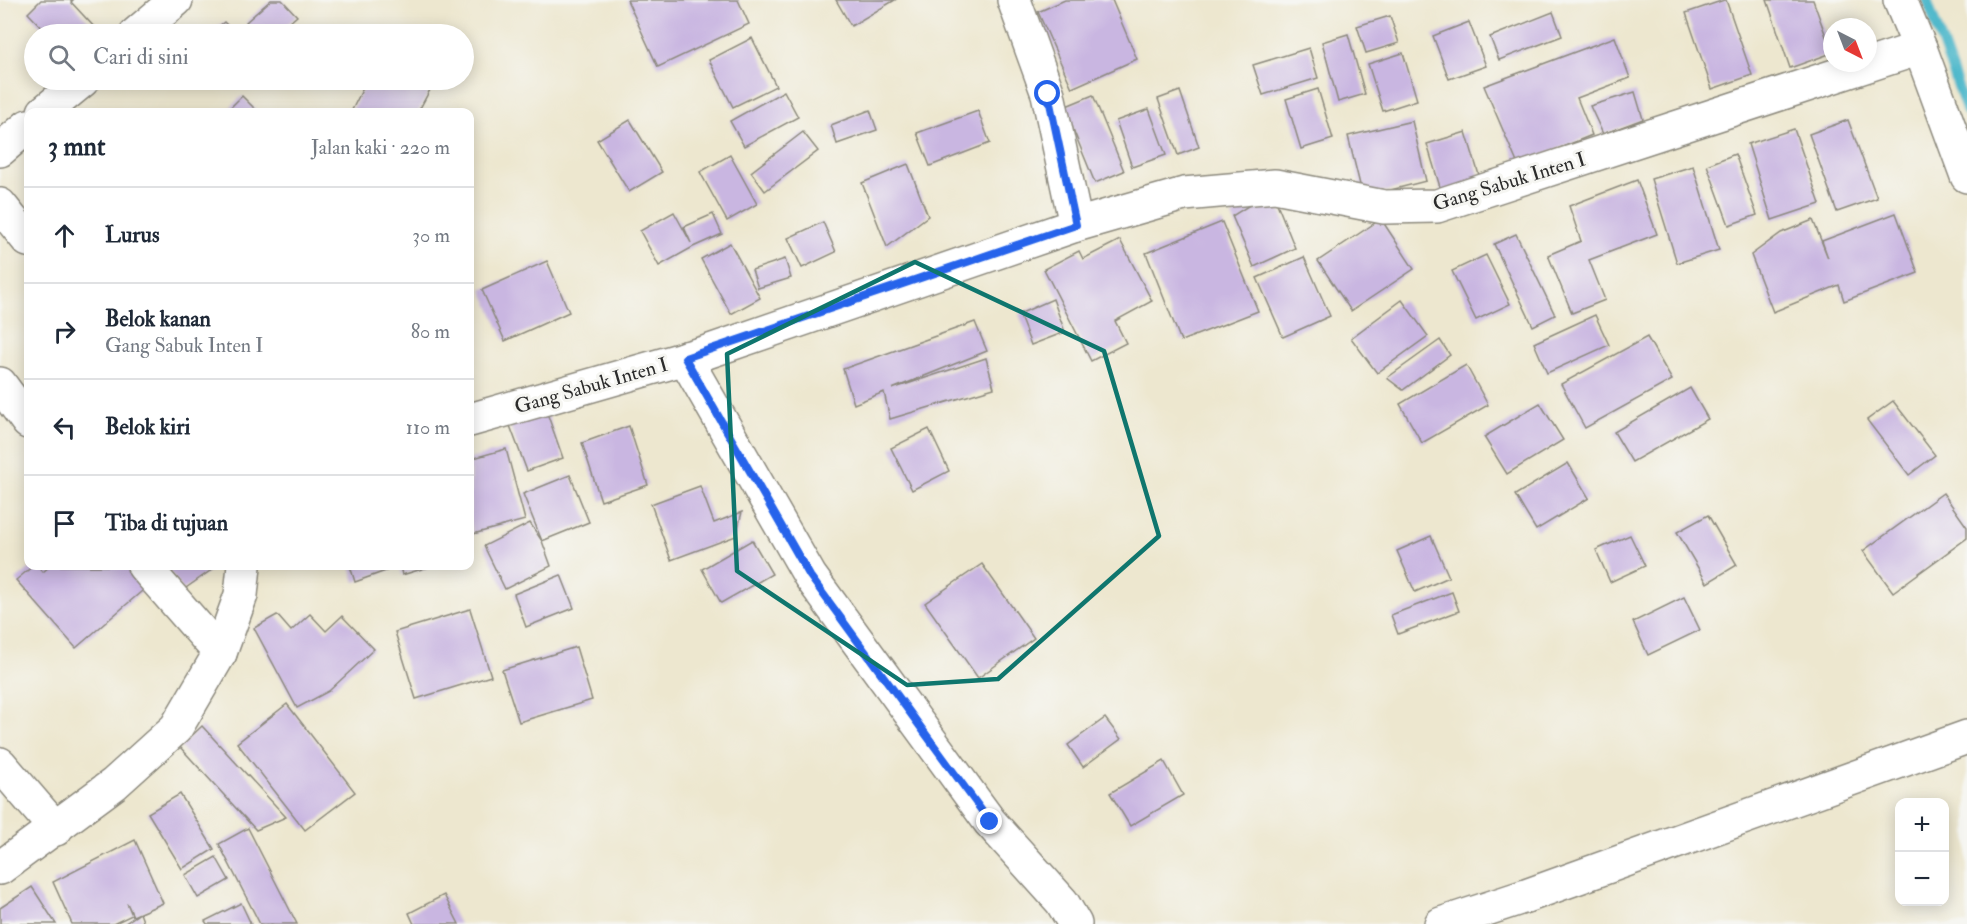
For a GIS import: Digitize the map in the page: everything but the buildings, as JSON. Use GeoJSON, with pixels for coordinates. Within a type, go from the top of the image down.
{"type":"FeatureCollection","features":[{"type":"Feature","properties":{"kind":"street"},"geometry":{"type":"LineString","coordinates":[[148,24],[176,0]]}},
{"type":"Feature","properties":{"kind":"street"},"geometry":{"type":"LineString","coordinates":[[1014,0],[1048,94],[1076,225]]}},
{"type":"Feature","properties":{"kind":"street"},"geometry":{"type":"LineString","coordinates":[[1900,0],[1967,176]]}},
{"type":"Feature","properties":{"kind":"street","name":"Gang Sabuk Inten I"},"geometry":{"type":"LineString","coordinates":[[474,419],[685,358],[1076,225],[1184,194],[1275,186],[1384,207],[1437,206],[1920,48]]}},
{"type":"Feature","properties":{"kind":"street"},"geometry":{"type":"LineString","coordinates":[[49,108],[71,90]]}},
{"type":"Feature","properties":{"kind":"street"},"geometry":{"type":"LineString","coordinates":[[0,150],[24,129]]}},
{"type":"Feature","properties":{"kind":"street"},"geometry":{"type":"LineString","coordinates":[[0,205],[24,235]]}},
{"type":"Feature","properties":{"kind":"street"},"geometry":{"type":"LineString","coordinates":[[685,358],[810,576],[990,822],[1062,902],[1075,924]]}},
{"type":"Feature","properties":{"kind":"street"},"geometry":{"type":"LineString","coordinates":[[0,384],[24,417]]}},
{"type":"Feature","properties":{"kind":"street"},"geometry":{"type":"LineString","coordinates":[[147,570],[220,653]]}},
{"type":"Feature","properties":{"kind":"street"},"geometry":{"type":"LineString","coordinates":[[0,868],[56,829],[114,784],[176,728],[220,653],[241,595],[244,570]]}},
{"type":"Feature","properties":{"kind":"street"},"geometry":{"type":"LineString","coordinates":[[1442,924],[1527,896],[1967,737]]}},
{"type":"Feature","properties":{"kind":"street"},"geometry":{"type":"LineString","coordinates":[[0,764],[56,829]]}},
{"type":"Feature","properties":{"kind":"highlighted area"},"geometry":{"type":"Polygon","coordinates":[[[915,262],[1104,351],[1159,536],[998,679],[907,685],[737,571],[727,354],[915,262]]]}},
{"type":"Feature","properties":{"kind":"waterway"},"geometry":{"type":"LineString","coordinates":[[1927,0],[1967,112]]}},
{"type":"Feature","properties":{"kind":"route"},"geometry":{"type":"LineString","coordinates":[[990,822],[810,576],[685,358],[1076,225],[1048,94]]}}]}
